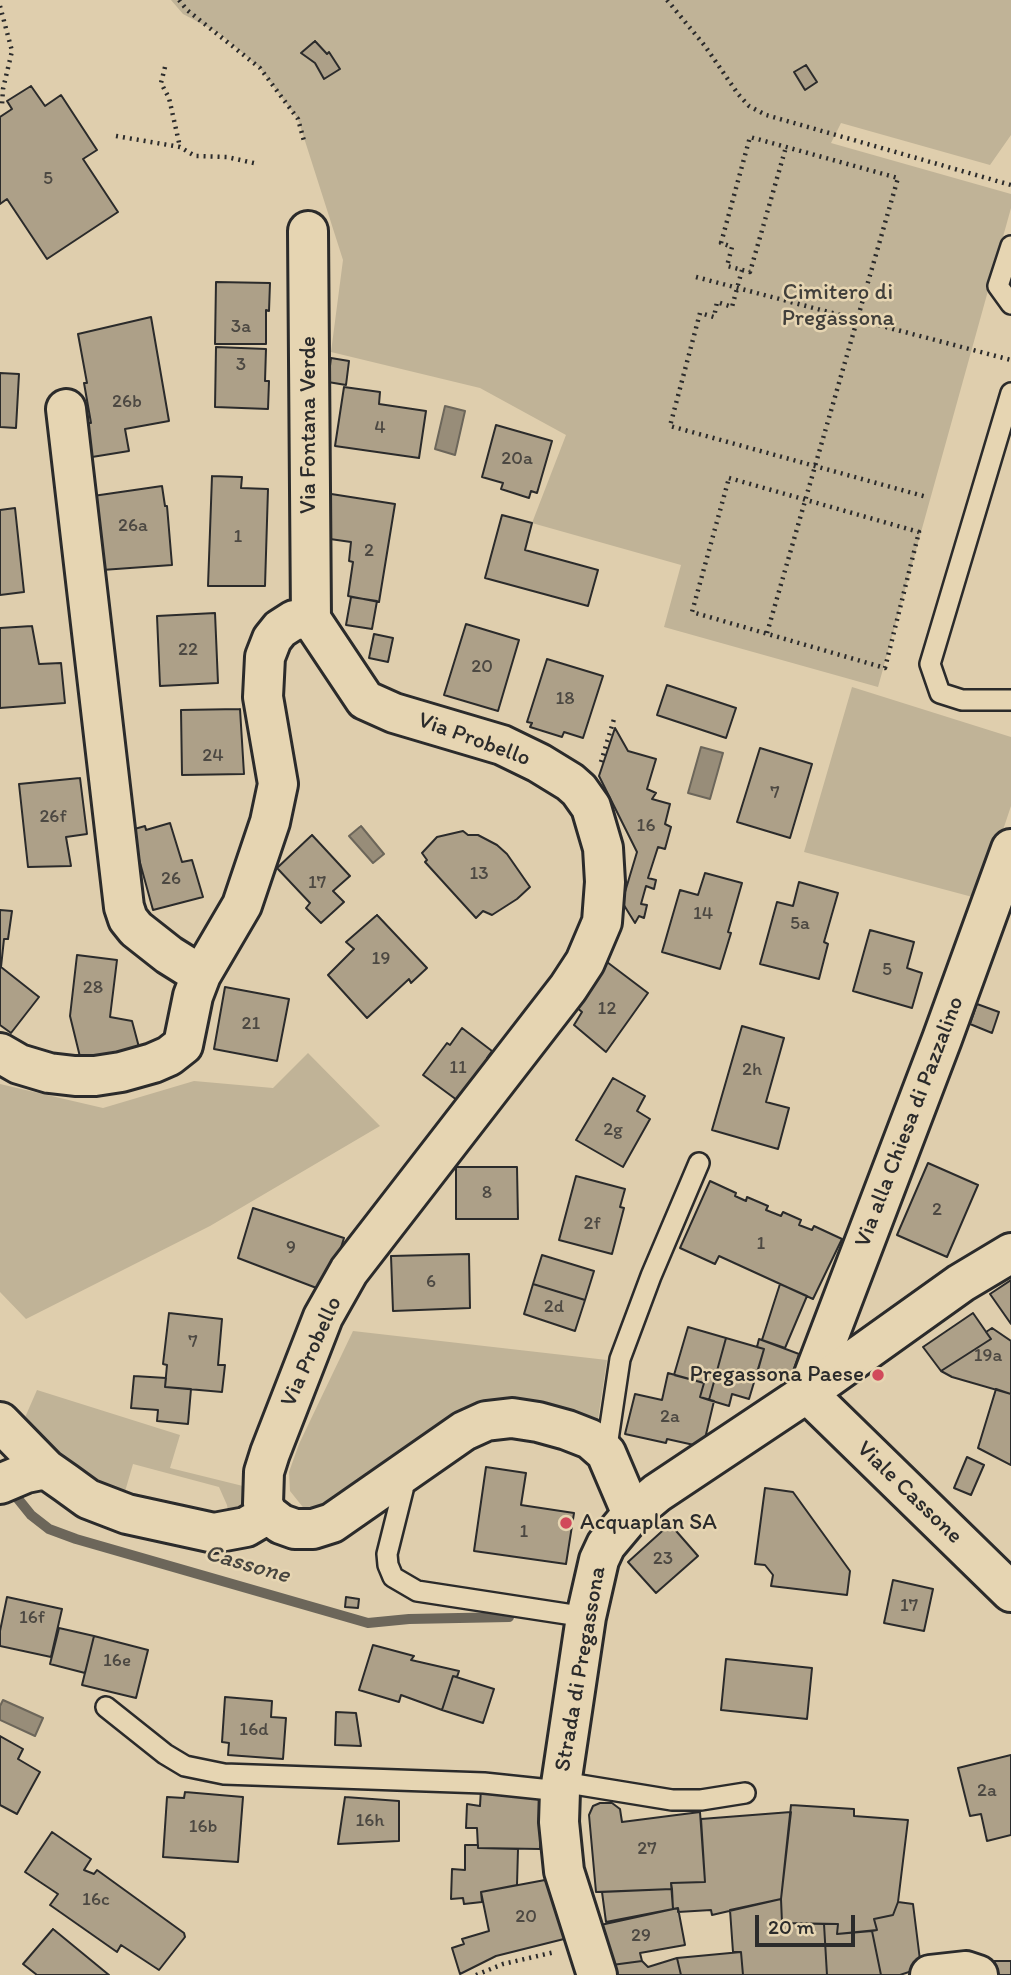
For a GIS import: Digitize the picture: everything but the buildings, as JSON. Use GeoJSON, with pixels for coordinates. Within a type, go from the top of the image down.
{"type":"FeatureCollection","features":[{"type":"Feature","properties":{"kind":"street","name":"Via Fontana Verde"},"geometry":{"type":"LineString","coordinates":[[308,231],[311,620]]}},
{"type":"Feature","properties":{"kind":"street"},"geometry":{"type":"LineString","coordinates":[[66,409],[124,907],[128,919],[136,929],[169,955],[201,975]]}},
{"type":"Feature","properties":{"kind":"street"},"geometry":{"type":"LineString","coordinates":[[0,1053],[19,1064],[48,1073],[75,1076],[121,1072],[153,1063],[169,1056],[183,1045],[193,996],[201,975],[242,905],[270,822],[278,784],[263,697],[265,657],[272,639],[280,629],[294,620],[311,620]]}},
{"type":"Feature","properties":{"kind":"street","name":"Via Probello"},"geometry":{"type":"LineString","coordinates":[[268,1514],[263,1504],[264,1472],[323,1317],[349,1271],[568,988],[585,962],[602,922],[605,882],[603,848],[597,821],[579,790],[539,763],[502,745],[394,713],[365,700],[311,620]]}},
{"type":"Feature","properties":{"kind":"street","name":"Via alla Chiesa di Pazzalino"},"geometry":{"type":"LineString","coordinates":[[807,1393],[942,1039],[1011,849]]}},
{"type":"Feature","properties":{"kind":"street","name":"Strada di Pregassona"},"geometry":{"type":"LineString","coordinates":[[592,1960],[564,1871],[559,1822],[561,1787],[586,1618],[599,1560],[606,1545],[632,1514],[657,1493],[807,1393],[961,1283],[1011,1253]]}},
{"type":"Feature","properties":{"kind":"street","name":"Viale Cassone"},"geometry":{"type":"LineString","coordinates":[[807,1393],[1011,1592]]}},
{"type":"Feature","properties":{"kind":"street"},"geometry":{"type":"LineString","coordinates":[[0,1422],[24,1475],[127,1514],[214,1533],[246,1527],[268,1514],[281,1524],[295,1529],[313,1529],[332,1523],[464,1431],[486,1421],[512,1418],[538,1422],[590,1439],[606,1453],[632,1514]]}},
{"type":"Feature","properties":{"kind":"street"},"geometry":{"type":"LineString","coordinates":[[930,1975],[966,1971],[978,1975]]}},
{"type":"Feature","properties":{"kind":"lane"},"geometry":{"type":"LineString","coordinates":[[1011,246],[998,286],[1011,304]]}},
{"type":"Feature","properties":{"kind":"lane"},"geometry":{"type":"LineString","coordinates":[[1011,393],[930,664],[940,693],[962,700],[1011,700]]}},
{"type":"Feature","properties":{"kind":"lane"},"geometry":{"type":"LineString","coordinates":[[606,1453],[620,1359],[651,1276],[699,1163]]}},
{"type":"Feature","properties":{"kind":"lane"},"geometry":{"type":"LineString","coordinates":[[402,1473],[403,1490],[387,1554],[387,1565],[393,1577],[417,1591],[586,1618]]}},
{"type":"Feature","properties":{"kind":"lane","name":"Strada di Pregassona"},"geometry":{"type":"LineString","coordinates":[[106,1707],[165,1754],[185,1766],[224,1774],[561,1787]]}},
{"type":"Feature","properties":{"kind":"lane"},"geometry":{"type":"LineString","coordinates":[[561,1787],[672,1800],[701,1800],[745,1793]]}},
{"type":"Feature","properties":{"kind":"path"},"geometry":{"type":"LineString","coordinates":[[179,0],[195,17],[260,68],[298,119],[304,141]]}},
{"type":"Feature","properties":{"kind":"path"},"geometry":{"type":"LineString","coordinates":[[667,0],[749,106],[766,115],[1011,185]]}},
{"type":"Feature","properties":{"kind":"path"},"geometry":{"type":"LineString","coordinates":[[0,6],[12,51],[2,105]]}},
{"type":"Feature","properties":{"kind":"path"},"geometry":{"type":"LineString","coordinates":[[164,67],[161,83],[169,98],[180,147]]}},
{"type":"Feature","properties":{"kind":"path"},"geometry":{"type":"LineString","coordinates":[[0,81],[8,74]]}},
{"type":"Feature","properties":{"kind":"path"},"geometry":{"type":"LineString","coordinates":[[116,136],[180,147],[195,156],[227,157],[258,164]]}},
{"type":"Feature","properties":{"kind":"path"},"geometry":{"type":"LineString","coordinates":[[767,633],[898,177],[750,136],[721,243],[732,247],[727,266],[750,272],[786,147]]}},
{"type":"Feature","properties":{"kind":"path"},"geometry":{"type":"LineString","coordinates":[[742,270],[732,307],[717,302],[714,317],[700,313],[670,426],[928,497]]}},
{"type":"Feature","properties":{"kind":"path"},"geometry":{"type":"LineString","coordinates":[[696,276],[1011,360]]}},
{"type":"Feature","properties":{"kind":"path"},"geometry":{"type":"LineString","coordinates":[[729,478],[805,499],[919,532],[885,668],[692,612],[729,478]]}},
{"type":"Feature","properties":{"kind":"path"},"geometry":{"type":"LineString","coordinates":[[476,1975],[503,1964],[592,1960]]}},
{"type":"Feature","properties":{"kind":"green space","name":"Cimitero di Pregassona"},"geometry":{"type":"Polygon","coordinates":[[[171,0],[1011,0],[1011,135],[990,165],[841,123],[831,143],[1011,194],[1011,208],[878,687],[664,627],[681,565],[532,523],[566,435],[480,388],[331,352],[343,260],[298,119],[260,68],[219,33],[183,14],[171,0]]]}},
{"type":"Feature","properties":{"kind":"green space"},"geometry":{"type":"Polygon","coordinates":[[[852,687],[1011,737],[1011,806],[980,899],[804,852],[852,687]]]}},
{"type":"Feature","properties":{"kind":"green space"},"geometry":{"type":"Polygon","coordinates":[[[308,1053],[380,1126],[210,1226],[26,1319],[0,1292],[0,1084],[103,1108],[194,1081],[273,1088],[308,1053]]]}},
{"type":"Feature","properties":{"kind":"green space"},"geometry":{"type":"Polygon","coordinates":[[[353,1331],[607,1360],[598,1419],[508,1406],[327,1514],[306,1511],[290,1491],[289,1472],[299,1444],[353,1331]]]}},
{"type":"Feature","properties":{"kind":"green space"},"geometry":{"type":"Polygon","coordinates":[[[37,1390],[180,1435],[170,1468],[247,1487],[246,1500],[229,1517],[219,1487],[133,1464],[124,1495],[71,1476],[23,1422],[37,1390]]]}},
{"type":"Feature","properties":{"kind":"shaded area"},"geometry":{"type":"Polygon","coordinates":[[[445,406],[465,411],[455,455],[435,449],[445,406]]]}},
{"type":"Feature","properties":{"kind":"shaded area"},"geometry":{"type":"Polygon","coordinates":[[[701,747],[723,753],[710,799],[688,793],[701,747]]]}},
{"type":"Feature","properties":{"kind":"shaded area"},"geometry":{"type":"Polygon","coordinates":[[[361,826],[384,854],[373,863],[349,836],[361,826]]]}},
{"type":"Feature","properties":{"kind":"shaded area"},"geometry":{"type":"Polygon","coordinates":[[[3,1700],[43,1718],[35,1736],[0,1720],[3,1700]]]}},
{"type":"Feature","properties":{"kind":"waterway","name":"Cassone"},"geometry":{"type":"LineString","coordinates":[[10,1489],[31,1515],[49,1529],[368,1623],[409,1619],[509,1617]]}},
{"type":"Feature","properties":{"kind":"place","name":"Pregassona Paese"},"geometry":{"type":"Point","coordinates":[878,1375]}},
{"type":"Feature","properties":{"kind":"place","name":"Acquaplan SA"},"geometry":{"type":"Point","coordinates":[566,1523]}}]}
